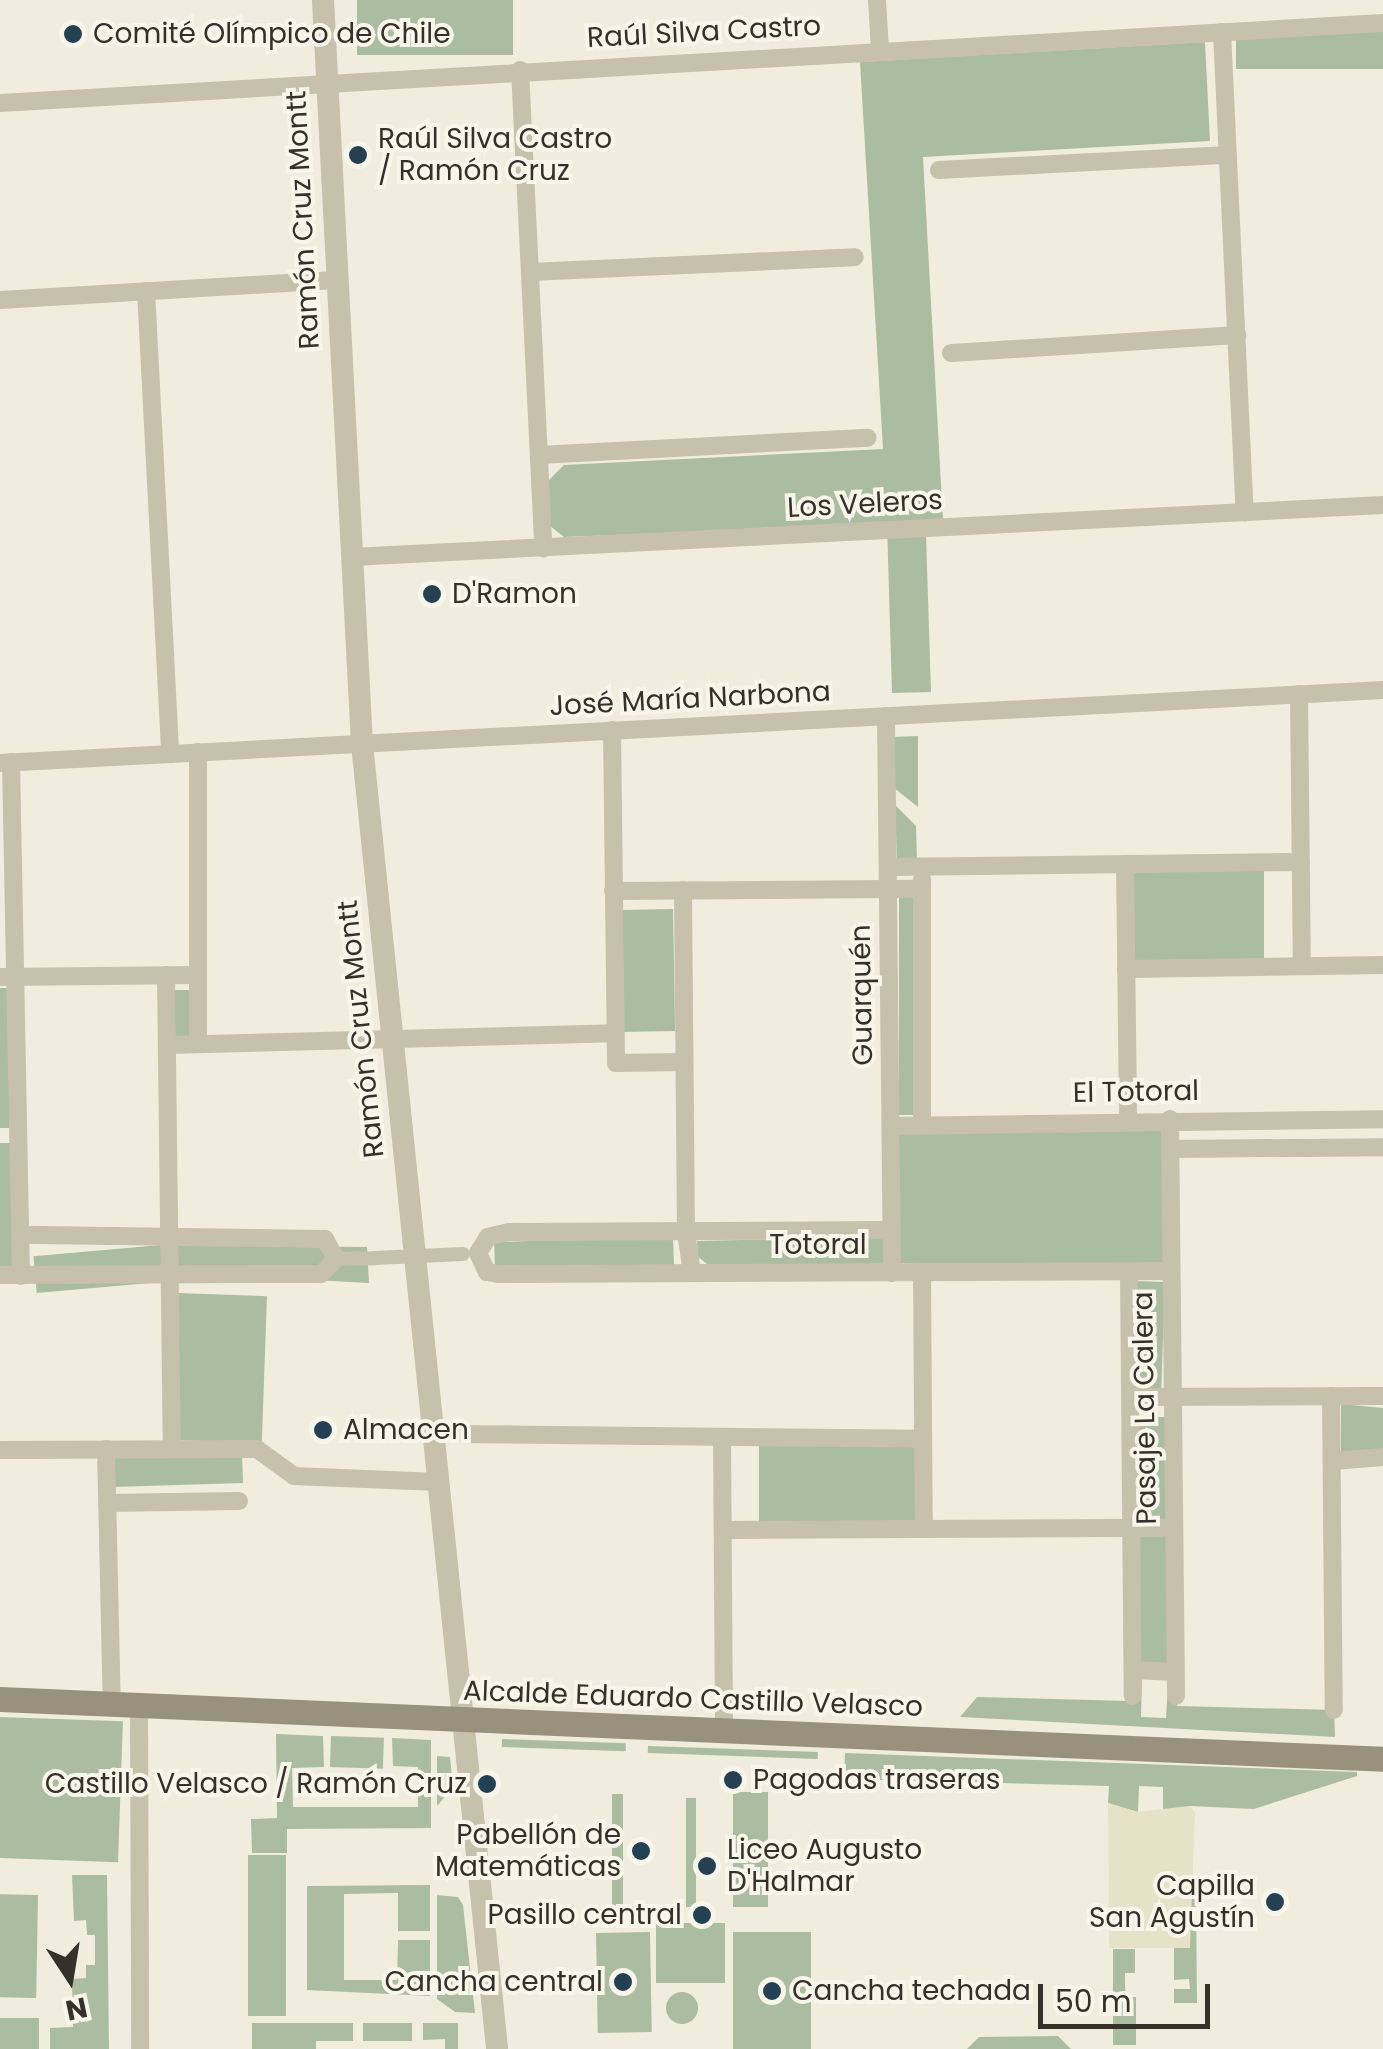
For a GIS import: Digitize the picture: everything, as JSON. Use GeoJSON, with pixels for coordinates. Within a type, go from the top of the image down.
{"type":"FeatureCollection","features":[{"type":"Feature","properties":{"kind":"main road","name":"Alcalde Eduardo Castillo Velasco"},"geometry":{"type":"LineString","coordinates":[[0,1699],[1383,1759]]}},
{"type":"Feature","properties":{"kind":"street","name":"Ramón Cruz Montt"},"geometry":{"type":"LineString","coordinates":[[322,0],[362,744],[497,2049]]}},
{"type":"Feature","properties":{"kind":"street"},"geometry":{"type":"LineString","coordinates":[[877,0],[880,50]]}},
{"type":"Feature","properties":{"kind":"street","name":"Raúl Silva Castro"},"geometry":{"type":"LineString","coordinates":[[0,103],[1383,23]]}},
{"type":"Feature","properties":{"kind":"street"},"geometry":{"type":"LineString","coordinates":[[1222,32],[1246,512]]}},
{"type":"Feature","properties":{"kind":"street"},"geometry":{"type":"LineString","coordinates":[[520,70],[543,548]]}},
{"type":"Feature","properties":{"kind":"street"},"geometry":{"type":"LineString","coordinates":[[939,170],[1228,156]]}},
{"type":"Feature","properties":{"kind":"street"},"geometry":{"type":"LineString","coordinates":[[530,272],[854,257]]}},
{"type":"Feature","properties":{"kind":"street"},"geometry":{"type":"LineString","coordinates":[[0,300],[336,280]]}},
{"type":"Feature","properties":{"kind":"street"},"geometry":{"type":"LineString","coordinates":[[146,291],[170,754]]}},
{"type":"Feature","properties":{"kind":"street"},"geometry":{"type":"LineString","coordinates":[[951,353],[1237,335]]}},
{"type":"Feature","properties":{"kind":"street"},"geometry":{"type":"LineString","coordinates":[[539,455],[868,438]]}},
{"type":"Feature","properties":{"kind":"street","name":"Los Veleros"},"geometry":{"type":"LineString","coordinates":[[351,557],[1383,505]]}},
{"type":"Feature","properties":{"kind":"street","name":"José María Narbona"},"geometry":{"type":"LineString","coordinates":[[6,762],[1383,690]]}},
{"type":"Feature","properties":{"kind":"street"},"geometry":{"type":"LineString","coordinates":[[1299,694],[1302,966]]}},
{"type":"Feature","properties":{"kind":"street","name":"Guarquén"},"geometry":{"type":"LineString","coordinates":[[886,716],[892,1272]]}},
{"type":"Feature","properties":{"kind":"street"},"geometry":{"type":"LineString","coordinates":[[612,730],[616,1063],[684,1062]]}},
{"type":"Feature","properties":{"kind":"street"},"geometry":{"type":"LineString","coordinates":[[198,752],[198,1044]]}},
{"type":"Feature","properties":{"kind":"street"},"geometry":{"type":"LineString","coordinates":[[6,762],[12,954],[20,976],[21,1276]]}},
{"type":"Feature","properties":{"kind":"street"},"geometry":{"type":"LineString","coordinates":[[888,867],[1301,862]]}},
{"type":"Feature","properties":{"kind":"street"},"geometry":{"type":"LineString","coordinates":[[1125,864],[1128,1119]]}},
{"type":"Feature","properties":{"kind":"street"},"geometry":{"type":"LineString","coordinates":[[922,866],[922,1125]]}},
{"type":"Feature","properties":{"kind":"street"},"geometry":{"type":"LineString","coordinates":[[614,890],[922,889]]}},
{"type":"Feature","properties":{"kind":"street"},"geometry":{"type":"LineString","coordinates":[[682,890],[686,1232],[692,1274]]}},
{"type":"Feature","properties":{"kind":"street"},"geometry":{"type":"LineString","coordinates":[[1126,968],[1383,965]]}},
{"type":"Feature","properties":{"kind":"street"},"geometry":{"type":"LineString","coordinates":[[166,975],[172,1450]]}},
{"type":"Feature","properties":{"kind":"street"},"geometry":{"type":"LineString","coordinates":[[0,977],[198,975]]}},
{"type":"Feature","properties":{"kind":"street"},"geometry":{"type":"LineString","coordinates":[[167,1045],[615,1033]]}},
{"type":"Feature","properties":{"kind":"street","name":"El Totoral"},"geometry":{"type":"LineString","coordinates":[[891,1126],[1128,1119],[1383,1119]]}},
{"type":"Feature","properties":{"kind":"street","name":"Pasaje La Calera"},"geometry":{"type":"LineString","coordinates":[[1170,1119],[1176,1696]]}},
{"type":"Feature","properties":{"kind":"street"},"geometry":{"type":"LineString","coordinates":[[0,1136],[21,1136]]}},
{"type":"Feature","properties":{"kind":"street"},"geometry":{"type":"LineString","coordinates":[[1170,1149],[1383,1147]]}},
{"type":"Feature","properties":{"kind":"street","name":"Totoral"},"geometry":{"type":"LineString","coordinates":[[0,1275],[321,1274],[336,1259],[470,1253],[479,1242],[509,1232],[892,1230]]}},
{"type":"Feature","properties":{"kind":"street","name":"Totoral"},"geometry":{"type":"LineString","coordinates":[[21,1236],[325,1239],[336,1259]]}},
{"type":"Feature","properties":{"kind":"street","name":"Totoral"},"geometry":{"type":"LineString","coordinates":[[470,1253],[481,1266],[498,1274],[1171,1271]]}},
{"type":"Feature","properties":{"kind":"street"},"geometry":{"type":"LineString","coordinates":[[922,1272],[924,1529]]}},
{"type":"Feature","properties":{"kind":"street","name":"Pasaje La Calera"},"geometry":{"type":"LineString","coordinates":[[1129,1272],[1133,1696]]}},
{"type":"Feature","properties":{"kind":"street"},"geometry":{"type":"LineString","coordinates":[[1332,1396],[1334,1710]]}},
{"type":"Feature","properties":{"kind":"street"},"geometry":{"type":"LineString","coordinates":[[1130,1397],[1383,1396]]}},
{"type":"Feature","properties":{"kind":"street"},"geometry":{"type":"LineString","coordinates":[[458,1434],[923,1438]]}},
{"type":"Feature","properties":{"kind":"street"},"geometry":{"type":"LineString","coordinates":[[722,1437],[724,1730]]}},
{"type":"Feature","properties":{"kind":"street"},"geometry":{"type":"LineString","coordinates":[[0,1450],[257,1449],[294,1476],[438,1482]]}},
{"type":"Feature","properties":{"kind":"street"},"geometry":{"type":"LineString","coordinates":[[106,1450],[112,1704]]}},
{"type":"Feature","properties":{"kind":"street"},"geometry":{"type":"LineString","coordinates":[[1333,1461],[1383,1456]]}},
{"type":"Feature","properties":{"kind":"street"},"geometry":{"type":"LineString","coordinates":[[107,1503],[239,1502]]}},
{"type":"Feature","properties":{"kind":"street"},"geometry":{"type":"LineString","coordinates":[[723,1530],[1174,1528]]}},
{"type":"Feature","properties":{"kind":"street"},"geometry":{"type":"LineString","coordinates":[[1133,1670],[1175,1672]]}},
{"type":"Feature","properties":{"kind":"street"},"geometry":{"type":"LineString","coordinates":[[139,1705],[140,2049]]}},
{"type":"Feature","properties":{"kind":"green space"},"geometry":{"type":"Polygon","coordinates":[[[357,0],[513,0],[513,55],[357,55],[357,0]]]}},
{"type":"Feature","properties":{"kind":"green space"},"geometry":{"type":"Polygon","coordinates":[[[1236,30],[1383,30],[1383,69],[1236,69],[1236,30]]]}},
{"type":"Feature","properties":{"kind":"green space"},"geometry":{"type":"Polygon","coordinates":[[[1205,42],[1210,141],[923,157],[943,521],[926,535],[931,692],[892,693],[887,524],[564,537],[550,526],[547,482],[564,465],[883,449],[860,62],[1205,42]]]}},
{"type":"Feature","properties":{"kind":"green space"},"geometry":{"type":"Polygon","coordinates":[[[918,736],[918,807],[893,787],[892,737],[918,736]]]}},
{"type":"Feature","properties":{"kind":"green space"},"geometry":{"type":"Polygon","coordinates":[[[895,805],[916,826],[917,861],[897,861],[895,805]]]}},
{"type":"Feature","properties":{"kind":"green space"},"geometry":{"type":"Polygon","coordinates":[[[1134,871],[1264,871],[1264,961],[1134,961],[1134,871]]]}},
{"type":"Feature","properties":{"kind":"green space"},"geometry":{"type":"Polygon","coordinates":[[[899,895],[913,895],[913,1115],[899,1115],[899,895]]]}},
{"type":"Feature","properties":{"kind":"green space"},"geometry":{"type":"Polygon","coordinates":[[[673,909],[675,1031],[621,1032],[619,910],[673,909]]]}},
{"type":"Feature","properties":{"kind":"green space"},"geometry":{"type":"Polygon","coordinates":[[[0,988],[12,988],[12,1128],[0,1128],[0,988]]]}},
{"type":"Feature","properties":{"kind":"green space"},"geometry":{"type":"Polygon","coordinates":[[[173,990],[191,990],[191,1038],[173,1038],[173,990]]]}},
{"type":"Feature","properties":{"kind":"green space"},"geometry":{"type":"Polygon","coordinates":[[[896,1128],[1163,1128],[1163,1263],[896,1263],[896,1128]]]}},
{"type":"Feature","properties":{"kind":"green space"},"geometry":{"type":"Polygon","coordinates":[[[0,1143],[16,1143],[16,1273],[0,1273],[0,1143]]]}},
{"type":"Feature","properties":{"kind":"green space"},"geometry":{"type":"Polygon","coordinates":[[[673,1236],[674,1265],[495,1271],[494,1242],[673,1236]]]}},
{"type":"Feature","properties":{"kind":"green space"},"geometry":{"type":"Polygon","coordinates":[[[884,1237],[884,1267],[711,1267],[698,1257],[697,1241],[884,1237]]]}},
{"type":"Feature","properties":{"kind":"green space"},"geometry":{"type":"Polygon","coordinates":[[[161,1245],[164,1282],[37,1293],[33,1256],[161,1245]]]}},
{"type":"Feature","properties":{"kind":"green space"},"geometry":{"type":"Polygon","coordinates":[[[176,1245],[367,1247],[369,1283],[178,1273],[176,1245]]]}},
{"type":"Feature","properties":{"kind":"green space"},"geometry":{"type":"Polygon","coordinates":[[[1135,1281],[1165,1282],[1161,1406],[1131,1405],[1135,1281]]]}},
{"type":"Feature","properties":{"kind":"green space"},"geometry":{"type":"Polygon","coordinates":[[[177,1293],[267,1296],[262,1443],[172,1440],[177,1293]]]}},
{"type":"Feature","properties":{"kind":"green space"},"geometry":{"type":"Polygon","coordinates":[[[1341,1404],[1383,1408],[1383,1449],[1341,1453],[1341,1404]]]}},
{"type":"Feature","properties":{"kind":"green space"},"geometry":{"type":"Polygon","coordinates":[[[1134,1417],[1167,1417],[1167,1521],[1134,1521],[1134,1417]]]}},
{"type":"Feature","properties":{"kind":"green space"},"geometry":{"type":"Polygon","coordinates":[[[759,1444],[919,1444],[919,1525],[759,1525],[759,1444]]]}},
{"type":"Feature","properties":{"kind":"green space"},"geometry":{"type":"Polygon","coordinates":[[[112,1452],[242,1454],[243,1483],[113,1487],[112,1452]]]}},
{"type":"Feature","properties":{"kind":"green space"},"geometry":{"type":"Polygon","coordinates":[[[1134,1535],[1171,1535],[1171,1666],[1134,1666],[1134,1535]]]}},
{"type":"Feature","properties":{"kind":"green space"},"geometry":{"type":"Polygon","coordinates":[[[1142,1676],[1141,1717],[1166,1718],[1168,1685],[1176,1685],[1177,1706],[1334,1710],[1335,1737],[960,1717],[977,1697],[1129,1701],[1142,1676]]]}},
{"type":"Feature","properties":{"kind":"green space"},"geometry":{"type":"Polygon","coordinates":[[[0,1717],[123,1721],[118,1862],[0,1858],[0,1717]]]}},
{"type":"Feature","properties":{"kind":"green space"},"geometry":{"type":"Polygon","coordinates":[[[276,1734],[323,1736],[324,1767],[292,1768],[293,1807],[418,1807],[418,1767],[393,1766],[392,1738],[431,1740],[431,1828],[287,1829],[287,1853],[252,1853],[251,1819],[277,1818],[276,1734]]]}},
{"type":"Feature","properties":{"kind":"green space"},"geometry":{"type":"Polygon","coordinates":[[[331,1736],[384,1738],[383,1769],[330,1767],[331,1736]]]}},
{"type":"Feature","properties":{"kind":"green space"},"geometry":{"type":"Polygon","coordinates":[[[502,1739],[626,1743],[626,1751],[502,1747],[502,1739]]]}},
{"type":"Feature","properties":{"kind":"green space"},"geometry":{"type":"Polygon","coordinates":[[[648,1746],[818,1752],[818,1759],[648,1753],[648,1746]]]}},
{"type":"Feature","properties":{"kind":"green space"},"geometry":{"type":"Polygon","coordinates":[[[845,1753],[1357,1772],[1357,1776],[1254,1809],[1189,1806],[1163,1813],[1163,1787],[1139,1786],[1138,1812],[1108,1803],[1109,1786],[844,1779],[845,1753]]]}},
{"type":"Feature","properties":{"kind":"green space"},"geometry":{"type":"Polygon","coordinates":[[[437,1756],[450,1757],[453,1787],[437,1806],[437,1756]]]}},
{"type":"Feature","properties":{"kind":"green space"},"geometry":{"type":"Polygon","coordinates":[[[733,1792],[768,1792],[768,1907],[733,1907],[733,1792]]]}},
{"type":"Feature","properties":{"kind":"green space"},"geometry":{"type":"Polygon","coordinates":[[[612,1794],[623,1794],[623,1908],[612,1908],[612,1794]]]}},
{"type":"Feature","properties":{"kind":"green space"},"geometry":{"type":"Polygon","coordinates":[[[686,1798],[696,1798],[696,1907],[686,1907],[686,1798]]]}},
{"type":"Feature","properties":{"kind":"green space"},"geometry":{"type":"Polygon","coordinates":[[[248,1855],[286,1855],[286,2016],[248,2016],[248,1855]]]}},
{"type":"Feature","properties":{"kind":"green space"},"geometry":{"type":"Polygon","coordinates":[[[72,1875],[107,1875],[109,2049],[50,2049],[50,2028],[73,2027],[72,1979],[86,1978],[86,1965],[95,1965],[95,1935],[87,1935],[86,1920],[74,1921],[72,1875]]]}},
{"type":"Feature","properties":{"kind":"green space"},"geometry":{"type":"Polygon","coordinates":[[[430,1885],[430,1931],[398,1931],[398,1893],[344,1894],[344,1980],[397,1980],[398,1940],[430,1940],[430,1996],[307,1990],[307,1886],[430,1885]]]}},
{"type":"Feature","properties":{"kind":"green space"},"geometry":{"type":"Polygon","coordinates":[[[0,1894],[38,1895],[36,1998],[0,1997],[0,1894]]]}},
{"type":"Feature","properties":{"kind":"green space"},"geometry":{"type":"Polygon","coordinates":[[[437,1895],[458,1897],[463,1905],[475,2013],[455,2012],[437,1999],[437,1895]]]}},
{"type":"Feature","properties":{"kind":"green space"},"geometry":{"type":"Polygon","coordinates":[[[1189,1898],[1196,1899],[1197,2003],[1174,2003],[1174,1989],[1190,1989],[1189,1979],[1174,1980],[1174,1948],[1190,1948],[1189,1898]]]}},
{"type":"Feature","properties":{"kind":"green space"},"geometry":{"type":"Polygon","coordinates":[[[656,1923],[725,1923],[725,1983],[656,1983],[656,1923]]]}},
{"type":"Feature","properties":{"kind":"green space","name":"Cancha central"},"geometry":{"type":"Polygon","coordinates":[[[650,1932],[652,2032],[598,2033],[596,1933],[650,1932]]]}},
{"type":"Feature","properties":{"kind":"green space","name":"Cancha techada"},"geometry":{"type":"Polygon","coordinates":[[[733,1932],[811,1932],[811,2049],[733,2049],[733,1932]]]}},
{"type":"Feature","properties":{"kind":"green space"},"geometry":{"type":"Polygon","coordinates":[[[1113,1949],[1135,1949],[1135,1973],[1125,1973],[1125,1985],[1126,1997],[1136,1997],[1136,2045],[1113,2045],[1113,1949]]]}},
{"type":"Feature","properties":{"kind":"green space"},"geometry":{"type":"Polygon","coordinates":[[[682,1992],[693,1997],[698,2008],[693,2019],[682,2024],[671,2019],[666,2008],[671,1997],[682,1992]]]}},
{"type":"Feature","properties":{"kind":"green space"},"geometry":{"type":"Polygon","coordinates":[[[0,2018],[39,2018],[39,2049],[0,2049],[0,2018]]]}},
{"type":"Feature","properties":{"kind":"green space"},"geometry":{"type":"Polygon","coordinates":[[[252,2023],[353,2023],[353,2041],[316,2041],[316,2049],[252,2049],[252,2023]]]}},
{"type":"Feature","properties":{"kind":"green space"},"geometry":{"type":"Polygon","coordinates":[[[363,2023],[412,2023],[412,2041],[363,2041],[363,2023]]]}},
{"type":"Feature","properties":{"kind":"green space"},"geometry":{"type":"Polygon","coordinates":[[[423,2023],[458,2023],[458,2049],[445,2049],[445,2039],[423,2040],[423,2023]]]}},
{"type":"Feature","properties":{"kind":"green space"},"geometry":{"type":"Polygon","coordinates":[[[1058,2036],[1071,2049],[967,2049],[979,2037],[1058,2036]]]}},
{"type":"Feature","properties":{"kind":"shaded area"},"geometry":{"type":"Polygon","coordinates":[[[1108,1803],[1137,1812],[1189,1806],[1195,1812],[1190,1948],[1109,1948],[1108,1803]]]}},
{"type":"Feature","properties":{"kind":"place","name":"Comité Olímpico de Chile"},"geometry":{"type":"Point","coordinates":[73,34]}},
{"type":"Feature","properties":{"kind":"place","name":"Raúl Silva Castro / Ramón Cruz"},"geometry":{"type":"Point","coordinates":[358,155]}},
{"type":"Feature","properties":{"kind":"place","name":"D'Ramon"},"geometry":{"type":"Point","coordinates":[432,594]}},
{"type":"Feature","properties":{"kind":"place","name":"Almacen"},"geometry":{"type":"Point","coordinates":[323,1430]}},
{"type":"Feature","properties":{"kind":"place","name":"Pagodas traseras"},"geometry":{"type":"Point","coordinates":[733,1780]}},
{"type":"Feature","properties":{"kind":"place","name":"Castillo Velasco / Ramón Cruz"},"geometry":{"type":"Point","coordinates":[487,1784]}},
{"type":"Feature","properties":{"kind":"place","name":"Pabellón de Matemáticas"},"geometry":{"type":"Point","coordinates":[641,1851]}},
{"type":"Feature","properties":{"kind":"place","name":"Liceo Augusto D'Halmar"},"geometry":{"type":"Point","coordinates":[707,1866]}},
{"type":"Feature","properties":{"kind":"place","name":"Capilla San Agustín"},"geometry":{"type":"Point","coordinates":[1275,1902]}},
{"type":"Feature","properties":{"kind":"place","name":"Pasillo central"},"geometry":{"type":"Point","coordinates":[702,1915]}},
{"type":"Feature","properties":{"kind":"place","name":"Cancha central"},"geometry":{"type":"Point","coordinates":[623,1982]}},
{"type":"Feature","properties":{"kind":"place","name":"Cancha techada"},"geometry":{"type":"Point","coordinates":[772,1991]}}]}
